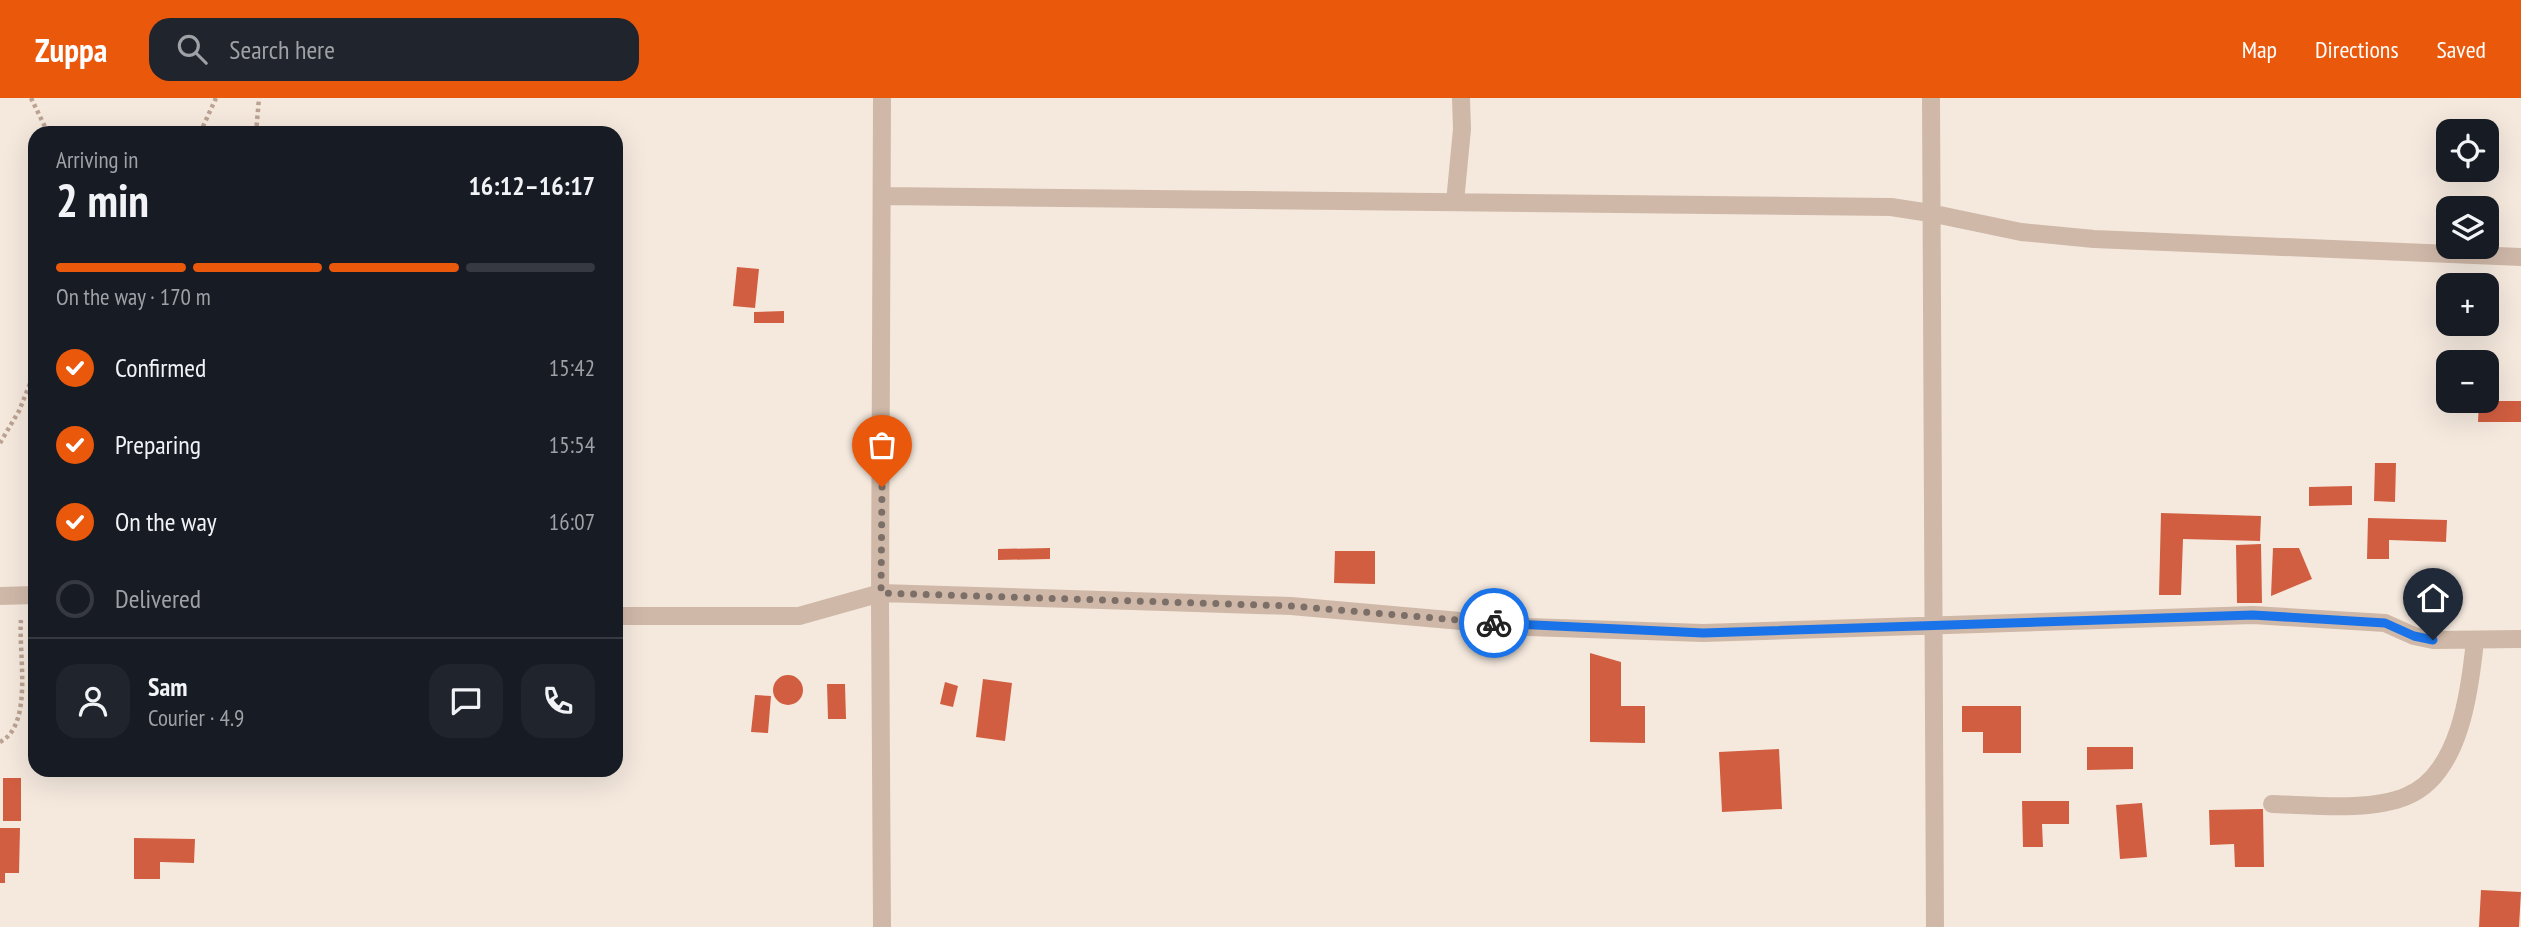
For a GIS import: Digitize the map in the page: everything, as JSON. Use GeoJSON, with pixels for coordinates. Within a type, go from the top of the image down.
{"type":"FeatureCollection","features":[{"type":"Feature","properties":{"kind":"street"},"geometry":{"type":"LineString","coordinates":[[882,98],[882,927]]}},
{"type":"Feature","properties":{"kind":"street"},"geometry":{"type":"LineString","coordinates":[[1455,202],[1462,129],[1461,98]]}},
{"type":"Feature","properties":{"kind":"street"},"geometry":{"type":"LineString","coordinates":[[1931,98],[1935,927]]}},
{"type":"Feature","properties":{"kind":"street"},"geometry":{"type":"LineString","coordinates":[[883,196],[1891,207],[2021,232],[2095,239],[2521,257]]}},
{"type":"Feature","properties":{"kind":"street"},"geometry":{"type":"LineString","coordinates":[[623,616],[799,616],[881,593],[1291,606],[1529,627],[1703,633],[2180,615],[2253,615],[2385,623],[2424,639],[2521,639]]}},
{"type":"Feature","properties":{"kind":"street"},"geometry":{"type":"LineString","coordinates":[[0,596],[28,595]]}},
{"type":"Feature","properties":{"kind":"street"},"geometry":{"type":"LineString","coordinates":[[2272,804],[2374,804],[2406,797],[2427,785],[2448,759],[2458,731],[2471,680],[2475,640]]}},
{"type":"Feature","properties":{"kind":"path"},"geometry":{"type":"LineString","coordinates":[[31,98],[45,126]]}},
{"type":"Feature","properties":{"kind":"path"},"geometry":{"type":"LineString","coordinates":[[203,126],[216,98]]}},
{"type":"Feature","properties":{"kind":"path"},"geometry":{"type":"LineString","coordinates":[[257,126],[259,98]]}},
{"type":"Feature","properties":{"kind":"path"},"geometry":{"type":"LineString","coordinates":[[0,443],[19,411],[28,388]]}},
{"type":"Feature","properties":{"kind":"path"},"geometry":{"type":"LineString","coordinates":[[0,742],[13,732],[20,716],[20,628],[28,602]]}},
{"type":"Feature","properties":{"kind":"building"},"geometry":{"type":"Polygon","coordinates":[[[737,267],[759,269],[755,308],[733,306],[737,267]]]}},
{"type":"Feature","properties":{"kind":"building"},"geometry":{"type":"Polygon","coordinates":[[[784,311],[784,323],[754,323],[754,312],[784,311]]]}},
{"type":"Feature","properties":{"kind":"building"},"geometry":{"type":"Polygon","coordinates":[[[2499,401],[2521,401],[2521,422],[2478,422],[2478,413],[2499,413],[2499,401]]]}},
{"type":"Feature","properties":{"kind":"building"},"geometry":{"type":"Polygon","coordinates":[[[2375,463],[2396,463],[2395,502],[2374,501],[2375,463]]]}},
{"type":"Feature","properties":{"kind":"building"},"geometry":{"type":"Polygon","coordinates":[[[2352,486],[2352,505],[2309,506],[2309,487],[2352,486]]]}},
{"type":"Feature","properties":{"kind":"building"},"geometry":{"type":"Polygon","coordinates":[[[2161,513],[2261,516],[2260,541],[2183,539],[2181,595],[2159,595],[2161,513]]]}},
{"type":"Feature","properties":{"kind":"building"},"geometry":{"type":"Polygon","coordinates":[[[2368,518],[2447,520],[2446,542],[2389,540],[2389,559],[2367,559],[2368,518]]]}},
{"type":"Feature","properties":{"kind":"building"},"geometry":{"type":"Polygon","coordinates":[[[2261,544],[2262,603],[2237,603],[2236,545],[2261,544]]]}},
{"type":"Feature","properties":{"kind":"building"},"geometry":{"type":"Polygon","coordinates":[[[1050,548],[1050,559],[998,560],[998,549],[1050,548]]]}},
{"type":"Feature","properties":{"kind":"building"},"geometry":{"type":"Polygon","coordinates":[[[2273,548],[2299,548],[2312,579],[2271,596],[2273,548]]]}},
{"type":"Feature","properties":{"kind":"building"},"geometry":{"type":"Polygon","coordinates":[[[1335,551],[1375,551],[1375,584],[1334,583],[1335,551]]]}},
{"type":"Feature","properties":{"kind":"building"},"geometry":{"type":"Polygon","coordinates":[[[1590,653],[1621,662],[1621,706],[1645,706],[1645,743],[1590,742],[1590,653]]]}},
{"type":"Feature","properties":{"kind":"building"},"geometry":{"type":"Polygon","coordinates":[[[788,675],[799,679],[803,690],[799,701],[788,705],[777,701],[773,690],[777,679],[788,675]]]}},
{"type":"Feature","properties":{"kind":"building"},"geometry":{"type":"Polygon","coordinates":[[[983,679],[1012,683],[1005,741],[976,737],[983,679]]]}},
{"type":"Feature","properties":{"kind":"building"},"geometry":{"type":"Polygon","coordinates":[[[945,682],[958,686],[953,707],[940,704],[945,682]]]}},
{"type":"Feature","properties":{"kind":"building"},"geometry":{"type":"Polygon","coordinates":[[[827,684],[845,684],[846,719],[828,719],[827,684]]]}},
{"type":"Feature","properties":{"kind":"building"},"geometry":{"type":"Polygon","coordinates":[[[755,695],[771,696],[768,733],[751,732],[755,695]]]}},
{"type":"Feature","properties":{"kind":"building"},"geometry":{"type":"Polygon","coordinates":[[[1962,706],[2021,706],[2021,753],[1983,753],[1983,732],[1962,732],[1962,706]]]}},
{"type":"Feature","properties":{"kind":"building"},"geometry":{"type":"Polygon","coordinates":[[[2087,747],[2133,747],[2133,769],[2087,770],[2087,747]]]}},
{"type":"Feature","properties":{"kind":"building"},"geometry":{"type":"Polygon","coordinates":[[[1779,749],[1782,809],[1722,812],[1719,752],[1779,749]]]}},
{"type":"Feature","properties":{"kind":"building"},"geometry":{"type":"Polygon","coordinates":[[[3,778],[21,778],[21,821],[3,821],[3,778]]]}},
{"type":"Feature","properties":{"kind":"building"},"geometry":{"type":"Polygon","coordinates":[[[2022,801],[2069,801],[2069,824],[2042,824],[2043,847],[2023,847],[2022,801]]]}},
{"type":"Feature","properties":{"kind":"building"},"geometry":{"type":"Polygon","coordinates":[[[2142,803],[2147,857],[2120,859],[2116,805],[2142,803]]]}},
{"type":"Feature","properties":{"kind":"building"},"geometry":{"type":"Polygon","coordinates":[[[2263,809],[2264,867],[2235,867],[2234,844],[2210,845],[2209,810],[2263,809]]]}},
{"type":"Feature","properties":{"kind":"building"},"geometry":{"type":"Polygon","coordinates":[[[0,828],[20,828],[19,873],[5,873],[5,883],[0,883],[0,828]]]}},
{"type":"Feature","properties":{"kind":"building"},"geometry":{"type":"Polygon","coordinates":[[[134,838],[195,839],[194,863],[160,862],[160,879],[134,879],[134,838]]]}},
{"type":"Feature","properties":{"kind":"building"},"geometry":{"type":"Polygon","coordinates":[[[2481,890],[2521,892],[2519,927],[2479,927],[2481,890]]]}},
{"type":"Feature","properties":{"kind":"way so far"},"geometry":{"type":"LineString","coordinates":[[882,487],[881,593],[1291,606],[1494,623]]}},
{"type":"Feature","properties":{"kind":"route"},"geometry":{"type":"LineString","coordinates":[[1494,623],[1529,627],[1703,633],[2180,615],[2253,615],[2385,623],[2414,636],[2433,640]]}}]}
